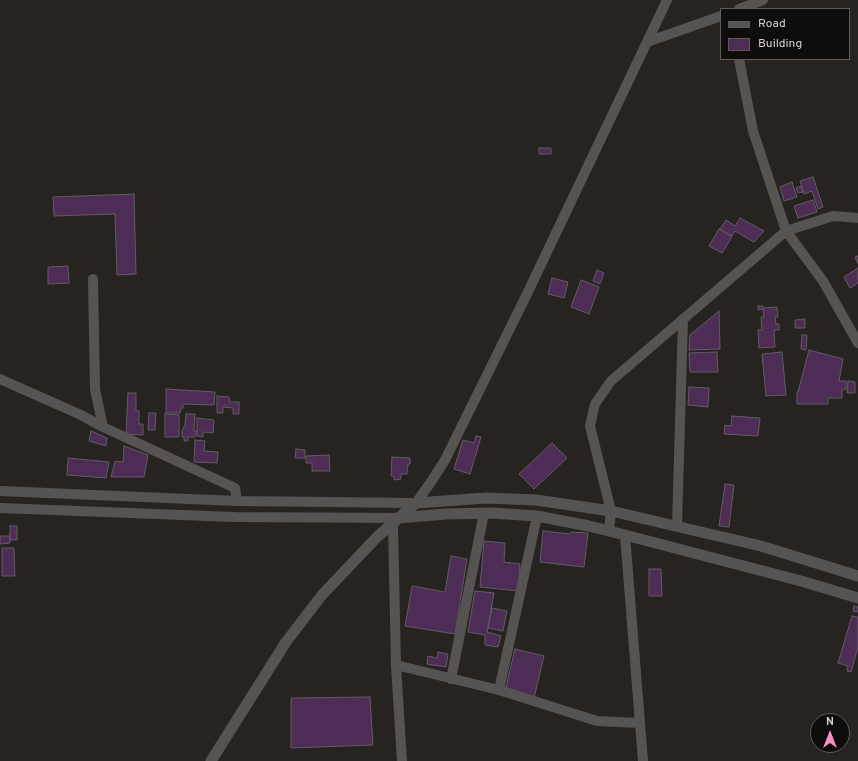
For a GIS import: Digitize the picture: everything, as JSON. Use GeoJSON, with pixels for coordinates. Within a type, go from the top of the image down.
{"type":"FeatureCollection","features":[{"type":"Feature","properties":{"kind":"street"},"geometry":{"type":"LineString","coordinates":[[211,761],[290,636],[322,595],[377,537],[416,503],[433,479],[444,460],[529,289],[667,0]]}},
{"type":"Feature","properties":{"kind":"street"},"geometry":{"type":"LineString","coordinates":[[742,8],[763,0]]}},
{"type":"Feature","properties":{"kind":"street"},"geometry":{"type":"LineString","coordinates":[[647,42],[720,16]]}},
{"type":"Feature","properties":{"kind":"street"},"geometry":{"type":"LineString","coordinates":[[739,60],[753,131],[786,231],[823,281],[858,343]]}},
{"type":"Feature","properties":{"kind":"street"},"geometry":{"type":"LineString","coordinates":[[608,531],[611,511],[590,426],[595,404],[611,381],[786,231],[833,216],[858,218]]}},
{"type":"Feature","properties":{"kind":"street"},"geometry":{"type":"LineString","coordinates":[[93,278],[95,389],[103,427]]}},
{"type":"Feature","properties":{"kind":"street"},"geometry":{"type":"LineString","coordinates":[[677,526],[683,319]]}},
{"type":"Feature","properties":{"kind":"street"},"geometry":{"type":"LineString","coordinates":[[0,379],[81,415],[103,427],[235,488],[237,501]]}},
{"type":"Feature","properties":{"kind":"street"},"geometry":{"type":"LineString","coordinates":[[0,491],[237,501],[416,503],[486,498],[536,500],[611,511],[677,526],[761,546],[858,576]]}},
{"type":"Feature","properties":{"kind":"street"},"geometry":{"type":"LineString","coordinates":[[0,508],[396,521],[446,514],[484,513],[537,516],[625,535],[801,581],[858,598]]}},
{"type":"Feature","properties":{"kind":"street"},"geometry":{"type":"LineString","coordinates":[[451,679],[484,513]]}},
{"type":"Feature","properties":{"kind":"street"},"geometry":{"type":"LineString","coordinates":[[499,690],[537,516]]}},
{"type":"Feature","properties":{"kind":"street"},"geometry":{"type":"LineString","coordinates":[[396,521],[396,665],[402,761]]}},
{"type":"Feature","properties":{"kind":"street"},"geometry":{"type":"LineString","coordinates":[[625,535],[643,761]]}},
{"type":"Feature","properties":{"kind":"street"},"geometry":{"type":"LineString","coordinates":[[396,665],[499,690],[597,721],[639,723]]}},
{"type":"Feature","properties":{"kind":"building"},"geometry":{"type":"Polygon","coordinates":[[[539,148],[551,148],[551,154],[539,154],[539,148]]]}},
{"type":"Feature","properties":{"kind":"building"},"geometry":{"type":"Polygon","coordinates":[[[813,177],[823,207],[818,209],[812,191],[804,194],[800,181],[813,177]]]}},
{"type":"Feature","properties":{"kind":"building"},"geometry":{"type":"Polygon","coordinates":[[[792,182],[797,197],[784,201],[780,187],[792,182]]]}},
{"type":"Feature","properties":{"kind":"building"},"geometry":{"type":"Polygon","coordinates":[[[801,186],[803,192],[798,193],[796,188],[801,186]]]}},
{"type":"Feature","properties":{"kind":"building"},"geometry":{"type":"Polygon","coordinates":[[[134,194],[136,274],[117,275],[115,214],[54,216],[53,197],[134,194]]]}},
{"type":"Feature","properties":{"kind":"building"},"geometry":{"type":"Polygon","coordinates":[[[813,200],[817,212],[798,218],[794,206],[813,200]]]}},
{"type":"Feature","properties":{"kind":"building"},"geometry":{"type":"Polygon","coordinates":[[[740,218],[764,231],[754,242],[735,231],[732,236],[720,229],[726,220],[735,226],[740,218]]]}},
{"type":"Feature","properties":{"kind":"building"},"geometry":{"type":"Polygon","coordinates":[[[719,229],[732,237],[722,253],[709,246],[719,229]]]}},
{"type":"Feature","properties":{"kind":"building"},"geometry":{"type":"Polygon","coordinates":[[[858,256],[858,264],[855,257],[858,256]]]}},
{"type":"Feature","properties":{"kind":"building"},"geometry":{"type":"Polygon","coordinates":[[[68,266],[69,283],[48,284],[48,267],[68,266]]]}},
{"type":"Feature","properties":{"kind":"building"},"geometry":{"type":"Polygon","coordinates":[[[858,268],[858,283],[850,288],[844,277],[858,268]]]}},
{"type":"Feature","properties":{"kind":"building"},"geometry":{"type":"Polygon","coordinates":[[[597,270],[604,273],[600,284],[593,281],[597,270]]]}},
{"type":"Feature","properties":{"kind":"building"},"geometry":{"type":"Polygon","coordinates":[[[552,278],[568,282],[564,298],[548,294],[552,278]]]}},
{"type":"Feature","properties":{"kind":"building"},"geometry":{"type":"Polygon","coordinates":[[[581,280],[599,287],[589,314],[571,307],[581,280]]]}},
{"type":"Feature","properties":{"kind":"building"},"geometry":{"type":"Polygon","coordinates":[[[758,306],[763,306],[763,308],[777,307],[778,317],[775,317],[776,324],[779,324],[779,330],[774,330],[775,347],[759,348],[758,330],[762,330],[761,317],[764,317],[763,309],[758,310],[758,306]]]}},
{"type":"Feature","properties":{"kind":"building"},"geometry":{"type":"Polygon","coordinates":[[[719,311],[720,349],[689,350],[690,335],[719,311]]]}},
{"type":"Feature","properties":{"kind":"building"},"geometry":{"type":"Polygon","coordinates":[[[805,319],[805,328],[795,328],[795,320],[805,319]]]}},
{"type":"Feature","properties":{"kind":"building"},"geometry":{"type":"Polygon","coordinates":[[[802,335],[807,335],[806,350],[801,349],[802,335]]]}},
{"type":"Feature","properties":{"kind":"building"},"geometry":{"type":"Polygon","coordinates":[[[809,350],[843,359],[839,381],[846,381],[846,389],[842,390],[842,398],[828,398],[828,404],[797,404],[797,392],[809,350]]]}},
{"type":"Feature","properties":{"kind":"building"},"geometry":{"type":"Polygon","coordinates":[[[717,352],[718,372],[690,372],[689,353],[717,352]]]}},
{"type":"Feature","properties":{"kind":"building"},"geometry":{"type":"Polygon","coordinates":[[[782,352],[786,395],[766,396],[762,354],[782,352]]]}},
{"type":"Feature","properties":{"kind":"building"},"geometry":{"type":"Polygon","coordinates":[[[848,381],[855,382],[855,393],[847,393],[848,381]]]}},
{"type":"Feature","properties":{"kind":"building"},"geometry":{"type":"Polygon","coordinates":[[[689,387],[709,388],[708,407],[688,405],[689,387]]]}},
{"type":"Feature","properties":{"kind":"building"},"geometry":{"type":"Polygon","coordinates":[[[166,389],[215,392],[214,405],[183,404],[183,408],[181,408],[180,413],[166,413],[166,389]]]}},
{"type":"Feature","properties":{"kind":"building"},"geometry":{"type":"Polygon","coordinates":[[[128,393],[136,393],[136,411],[139,411],[139,424],[143,424],[143,435],[126,434],[128,393]]]}},
{"type":"Feature","properties":{"kind":"building"},"geometry":{"type":"Polygon","coordinates":[[[217,396],[229,397],[230,402],[239,402],[239,414],[233,414],[233,408],[223,407],[223,413],[217,413],[217,396]]]}},
{"type":"Feature","properties":{"kind":"building"},"geometry":{"type":"Polygon","coordinates":[[[149,413],[156,413],[155,430],[148,430],[149,413]]]}},
{"type":"Feature","properties":{"kind":"building"},"geometry":{"type":"Polygon","coordinates":[[[165,414],[179,415],[179,437],[165,437],[165,414]]]}},
{"type":"Feature","properties":{"kind":"building"},"geometry":{"type":"Polygon","coordinates":[[[186,414],[195,414],[194,431],[196,431],[195,437],[188,437],[188,441],[184,441],[182,431],[185,425],[186,414]]]}},
{"type":"Feature","properties":{"kind":"building"},"geometry":{"type":"Polygon","coordinates":[[[732,416],[760,418],[758,436],[724,434],[725,425],[731,426],[732,416]]]}},
{"type":"Feature","properties":{"kind":"building"},"geometry":{"type":"Polygon","coordinates":[[[197,418],[214,420],[213,433],[203,432],[203,437],[197,436],[197,418]]]}},
{"type":"Feature","properties":{"kind":"building"},"geometry":{"type":"Polygon","coordinates":[[[91,431],[107,438],[106,446],[89,441],[91,431]]]}},
{"type":"Feature","properties":{"kind":"building"},"geometry":{"type":"Polygon","coordinates":[[[476,436],[481,437],[470,474],[454,469],[463,440],[474,443],[476,436]]]}},
{"type":"Feature","properties":{"kind":"building"},"geometry":{"type":"Polygon","coordinates":[[[195,440],[205,441],[204,451],[218,452],[217,463],[194,462],[195,440]]]}},
{"type":"Feature","properties":{"kind":"building"},"geometry":{"type":"Polygon","coordinates":[[[552,443],[567,458],[534,489],[519,474],[552,443]]]}},
{"type":"Feature","properties":{"kind":"building"},"geometry":{"type":"Polygon","coordinates":[[[124,446],[148,455],[144,477],[111,477],[115,461],[123,462],[124,446]]]}},
{"type":"Feature","properties":{"kind":"building"},"geometry":{"type":"Polygon","coordinates":[[[296,449],[305,450],[305,458],[295,458],[296,449]]]}},
{"type":"Feature","properties":{"kind":"building"},"geometry":{"type":"Polygon","coordinates":[[[329,455],[330,471],[312,471],[312,463],[306,463],[306,456],[329,455]]]}},
{"type":"Feature","properties":{"kind":"building"},"geometry":{"type":"Polygon","coordinates":[[[392,457],[410,458],[407,474],[401,474],[401,479],[394,480],[394,476],[391,476],[392,457]]]}},
{"type":"Feature","properties":{"kind":"building"},"geometry":{"type":"Polygon","coordinates":[[[68,458],[109,462],[106,478],[67,475],[68,458]]]}},
{"type":"Feature","properties":{"kind":"building"},"geometry":{"type":"Polygon","coordinates":[[[725,484],[734,485],[729,527],[719,526],[725,484]]]}},
{"type":"Feature","properties":{"kind":"building"},"geometry":{"type":"Polygon","coordinates":[[[10,526],[17,526],[17,540],[10,540],[10,526]]]}},
{"type":"Feature","properties":{"kind":"building"},"geometry":{"type":"Polygon","coordinates":[[[543,531],[570,534],[571,532],[588,533],[584,567],[540,562],[543,531]]]}},
{"type":"Feature","properties":{"kind":"building"},"geometry":{"type":"Polygon","coordinates":[[[0,536],[10,536],[10,543],[0,544],[0,536]]]}},
{"type":"Feature","properties":{"kind":"building"},"geometry":{"type":"Polygon","coordinates":[[[484,541],[505,543],[504,562],[520,564],[518,591],[480,587],[484,541]]]}},
{"type":"Feature","properties":{"kind":"building"},"geometry":{"type":"Polygon","coordinates":[[[2,548],[14,548],[15,576],[2,576],[2,548]]]}},
{"type":"Feature","properties":{"kind":"building"},"geometry":{"type":"Polygon","coordinates":[[[451,556],[467,559],[455,634],[405,626],[412,586],[445,592],[451,556]]]}},
{"type":"Feature","properties":{"kind":"building"},"geometry":{"type":"Polygon","coordinates":[[[649,569],[661,569],[662,596],[649,596],[649,569]]]}},
{"type":"Feature","properties":{"kind":"building"},"geometry":{"type":"Polygon","coordinates":[[[475,591],[494,593],[487,632],[501,636],[498,647],[485,645],[485,635],[468,632],[475,591]]]}},
{"type":"Feature","properties":{"kind":"building"},"geometry":{"type":"Polygon","coordinates":[[[854,606],[858,607],[858,612],[853,611],[854,606]]]}},
{"type":"Feature","properties":{"kind":"building"},"geometry":{"type":"Polygon","coordinates":[[[492,608],[507,611],[503,631],[488,628],[492,608]]]}},
{"type":"Feature","properties":{"kind":"building"},"geometry":{"type":"Polygon","coordinates":[[[852,616],[858,617],[858,647],[851,672],[847,671],[848,666],[838,663],[852,616]]]}},
{"type":"Feature","properties":{"kind":"building"},"geometry":{"type":"Polygon","coordinates":[[[515,649],[544,656],[534,698],[505,691],[515,649]]]}},
{"type":"Feature","properties":{"kind":"building"},"geometry":{"type":"Polygon","coordinates":[[[438,652],[448,654],[446,667],[427,664],[428,656],[437,658],[438,652]]]}},
{"type":"Feature","properties":{"kind":"building"},"geometry":{"type":"Polygon","coordinates":[[[370,697],[373,745],[291,748],[291,698],[370,697]]]}}]}
